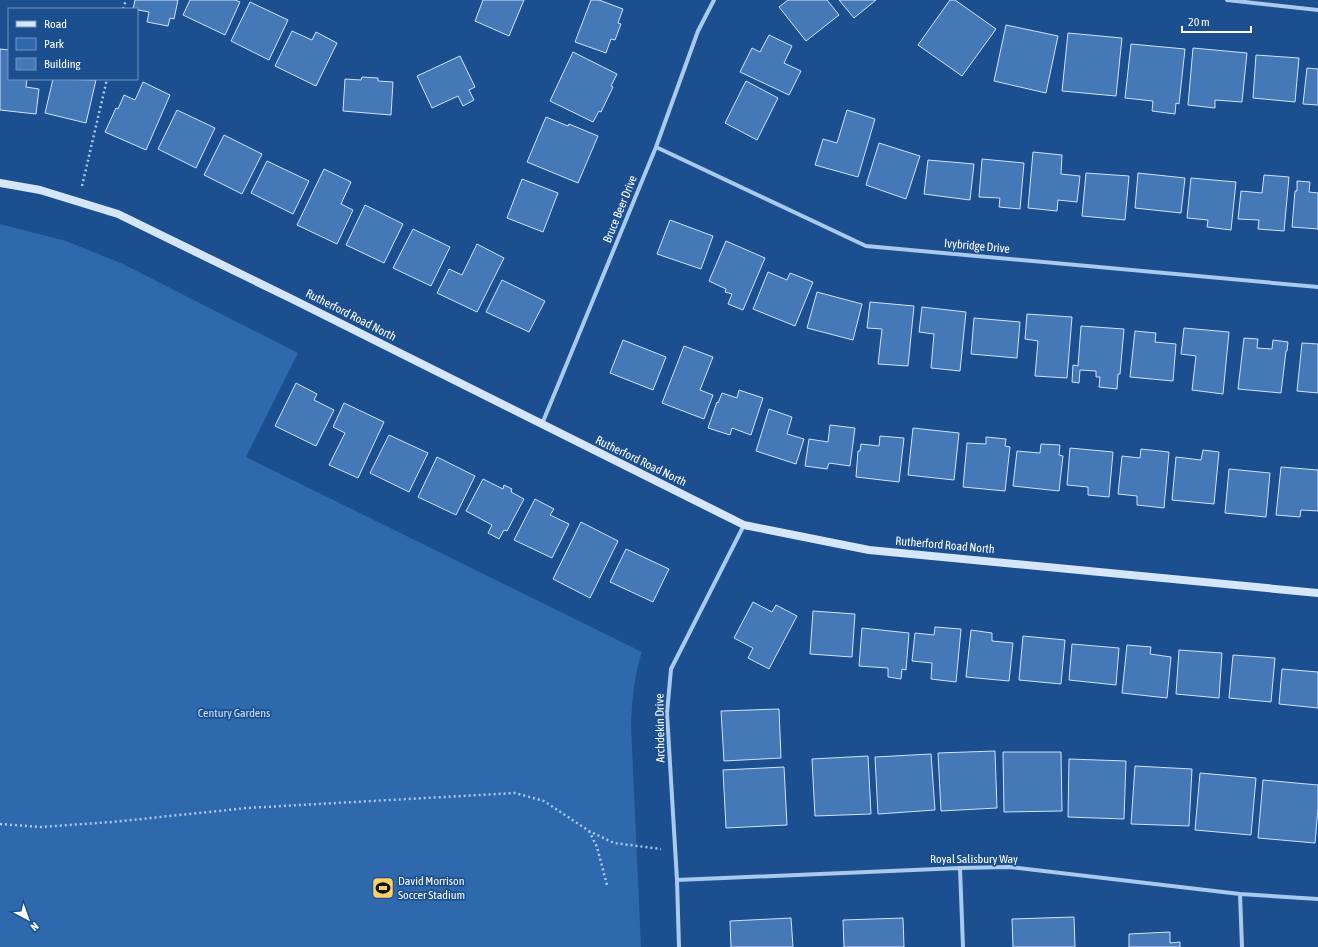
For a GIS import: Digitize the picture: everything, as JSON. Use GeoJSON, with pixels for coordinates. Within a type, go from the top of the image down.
{"type":"FeatureCollection","features":[{"type":"Feature","properties":{"kind":"street","name":"Bruce Beer Drive"},"geometry":{"type":"LineString","coordinates":[[542,425],[656,148],[698,31],[714,0]]}},
{"type":"Feature","properties":{"kind":"street"},"geometry":{"type":"LineString","coordinates":[[1227,0],[1318,10]]}},
{"type":"Feature","properties":{"kind":"street","name":"Ivybridge Drive"},"geometry":{"type":"LineString","coordinates":[[656,148],[866,246],[1318,287]]}},
{"type":"Feature","properties":{"kind":"street","name":"Rutherford Road North"},"geometry":{"type":"LineString","coordinates":[[0,183],[40,190],[118,214],[292,299],[744,526],[868,550],[1318,593]]}},
{"type":"Feature","properties":{"kind":"street","name":"Archdekin Drive"},"geometry":{"type":"LineString","coordinates":[[679,947],[677,880],[667,713],[671,669],[744,526]]}},
{"type":"Feature","properties":{"kind":"street","name":"Royal Salisbury Way"},"geometry":{"type":"LineString","coordinates":[[677,880],[1009,867],[1240,894],[1318,899]]}},
{"type":"Feature","properties":{"kind":"street"},"geometry":{"type":"LineString","coordinates":[[960,868],[963,947]]}},
{"type":"Feature","properties":{"kind":"street"},"geometry":{"type":"LineString","coordinates":[[1240,894],[1242,947]]}},
{"type":"Feature","properties":{"kind":"path"},"geometry":{"type":"LineString","coordinates":[[78,202],[107,80]]}},
{"type":"Feature","properties":{"kind":"path"},"geometry":{"type":"LineString","coordinates":[[0,824],[40,827],[112,822],[247,808],[515,793],[544,801],[588,831],[614,843],[675,850]]}},
{"type":"Feature","properties":{"kind":"path"},"geometry":{"type":"LineString","coordinates":[[588,831],[597,847],[607,885]]}},
{"type":"Feature","properties":{"kind":"green space","name":"Century Gardens"},"geometry":{"type":"Polygon","coordinates":[[[0,224],[66,241],[123,264],[298,353],[246,457],[642,652],[634,688],[631,726],[641,947],[0,947],[0,224]]]}},
{"type":"Feature","properties":{"kind":"building"},"geometry":{"type":"Polygon","coordinates":[[[135,0],[178,0],[174,19],[170,18],[168,26],[147,22],[149,12],[133,8],[135,0]]]}},
{"type":"Feature","properties":{"kind":"building"},"geometry":{"type":"Polygon","coordinates":[[[190,0],[235,0],[240,2],[225,35],[183,15],[190,0]]]}},
{"type":"Feature","properties":{"kind":"building"},"geometry":{"type":"Polygon","coordinates":[[[483,0],[524,0],[509,36],[475,21],[483,0]]]}},
{"type":"Feature","properties":{"kind":"building"},"geometry":{"type":"Polygon","coordinates":[[[591,0],[599,0],[623,9],[618,23],[621,24],[615,40],[611,39],[606,53],[575,42],[591,0]]]}},
{"type":"Feature","properties":{"kind":"building"},"geometry":{"type":"Polygon","coordinates":[[[788,0],[827,0],[839,15],[806,41],[779,7],[788,0]]]}},
{"type":"Feature","properties":{"kind":"building"},"geometry":{"type":"Polygon","coordinates":[[[839,0],[876,0],[854,18],[839,0]]]}},
{"type":"Feature","properties":{"kind":"building"},"geometry":{"type":"Polygon","coordinates":[[[950,0],[955,0],[996,29],[962,76],[918,45],[950,0]]]}},
{"type":"Feature","properties":{"kind":"building"},"geometry":{"type":"Polygon","coordinates":[[[250,2],[288,20],[269,60],[231,41],[250,2]]]}},
{"type":"Feature","properties":{"kind":"building"},"geometry":{"type":"Polygon","coordinates":[[[1006,25],[1058,36],[1046,93],[994,81],[1006,25]]]}},
{"type":"Feature","properties":{"kind":"building"},"geometry":{"type":"Polygon","coordinates":[[[292,31],[312,40],[316,32],[337,43],[316,86],[275,66],[292,31]]]}},
{"type":"Feature","properties":{"kind":"building"},"geometry":{"type":"Polygon","coordinates":[[[1068,33],[1122,38],[1116,96],[1062,91],[1068,33]]]}},
{"type":"Feature","properties":{"kind":"building"},"geometry":{"type":"Polygon","coordinates":[[[769,35],[792,46],[784,63],[801,71],[789,95],[740,72],[752,48],[760,52],[769,35]]]}},
{"type":"Feature","properties":{"kind":"building"},"geometry":{"type":"Polygon","coordinates":[[[1131,44],[1185,49],[1179,104],[1176,103],[1175,114],[1152,111],[1153,101],[1125,98],[1131,44]]]}},
{"type":"Feature","properties":{"kind":"building"},"geometry":{"type":"Polygon","coordinates":[[[1193,48],[1247,53],[1242,102],[1215,100],[1215,108],[1188,105],[1193,48]]]}},
{"type":"Feature","properties":{"kind":"building"},"geometry":{"type":"Polygon","coordinates":[[[0,49],[8,50],[8,80],[27,80],[26,87],[39,89],[36,114],[0,110],[0,49]]]}},
{"type":"Feature","properties":{"kind":"building"},"geometry":{"type":"Polygon","coordinates":[[[573,52],[617,74],[611,86],[613,87],[601,112],[599,111],[593,122],[550,101],[573,52]]]}},
{"type":"Feature","properties":{"kind":"building"},"geometry":{"type":"Polygon","coordinates":[[[1256,55],[1299,58],[1295,102],[1253,98],[1256,55]]]}},
{"type":"Feature","properties":{"kind":"building"},"geometry":{"type":"Polygon","coordinates":[[[460,56],[475,87],[469,90],[474,100],[463,106],[458,96],[432,108],[417,76],[460,56]]]}},
{"type":"Feature","properties":{"kind":"building"},"geometry":{"type":"Polygon","coordinates":[[[1307,68],[1318,69],[1318,105],[1303,104],[1307,68]]]}},
{"type":"Feature","properties":{"kind":"building"},"geometry":{"type":"Polygon","coordinates":[[[362,77],[378,78],[378,81],[393,82],[391,115],[343,111],[345,79],[361,80],[362,77]]]}},
{"type":"Feature","properties":{"kind":"building"},"geometry":{"type":"Polygon","coordinates":[[[53,80],[96,80],[86,123],[45,113],[53,80]]]}},
{"type":"Feature","properties":{"kind":"building"},"geometry":{"type":"Polygon","coordinates":[[[746,81],[778,98],[757,140],[725,123],[746,81]]]}},
{"type":"Feature","properties":{"kind":"building"},"geometry":{"type":"Polygon","coordinates":[[[143,82],[170,95],[146,150],[105,132],[124,95],[135,100],[143,82]]]}},
{"type":"Feature","properties":{"kind":"building"},"geometry":{"type":"Polygon","coordinates":[[[177,110],[215,128],[196,168],[158,149],[177,110]]]}},
{"type":"Feature","properties":{"kind":"building"},"geometry":{"type":"Polygon","coordinates":[[[847,110],[875,119],[858,177],[815,165],[823,139],[837,143],[847,110]]]}},
{"type":"Feature","properties":{"kind":"building"},"geometry":{"type":"Polygon","coordinates":[[[546,117],[568,126],[569,124],[598,136],[578,183],[527,162],[546,117]]]}},
{"type":"Feature","properties":{"kind":"building"},"geometry":{"type":"Polygon","coordinates":[[[224,135],[262,154],[242,194],[204,175],[224,135]]]}},
{"type":"Feature","properties":{"kind":"building"},"geometry":{"type":"Polygon","coordinates":[[[879,143],[920,156],[906,199],[866,185],[879,143]]]}},
{"type":"Feature","properties":{"kind":"building"},"geometry":{"type":"Polygon","coordinates":[[[1033,152],[1062,155],[1061,174],[1080,176],[1077,202],[1058,200],[1057,211],[1028,208],[1033,152]]]}},
{"type":"Feature","properties":{"kind":"building"},"geometry":{"type":"Polygon","coordinates":[[[982,159],[1024,163],[1020,209],[999,207],[1000,198],[979,197],[982,159]]]}},
{"type":"Feature","properties":{"kind":"building"},"geometry":{"type":"Polygon","coordinates":[[[928,160],[974,164],[970,200],[924,194],[928,160]]]}},
{"type":"Feature","properties":{"kind":"building"},"geometry":{"type":"Polygon","coordinates":[[[267,161],[309,181],[293,214],[251,193],[267,161]]]}},
{"type":"Feature","properties":{"kind":"building"},"geometry":{"type":"Polygon","coordinates":[[[324,169],[351,182],[341,204],[353,210],[337,244],[297,225],[324,169]]]}},
{"type":"Feature","properties":{"kind":"building"},"geometry":{"type":"Polygon","coordinates":[[[1086,173],[1129,176],[1125,220],[1082,216],[1086,173]]]}},
{"type":"Feature","properties":{"kind":"building"},"geometry":{"type":"Polygon","coordinates":[[[1138,173],[1185,178],[1181,213],[1135,208],[1138,173]]]}},
{"type":"Feature","properties":{"kind":"building"},"geometry":{"type":"Polygon","coordinates":[[[1264,175],[1289,177],[1284,231],[1258,229],[1259,220],[1238,219],[1241,191],[1262,193],[1264,175]]]}},
{"type":"Feature","properties":{"kind":"building"},"geometry":{"type":"Polygon","coordinates":[[[1191,178],[1236,182],[1231,230],[1207,227],[1208,220],[1187,218],[1191,178]]]}},
{"type":"Feature","properties":{"kind":"building"},"geometry":{"type":"Polygon","coordinates":[[[522,179],[558,193],[543,232],[507,218],[522,179]]]}},
{"type":"Feature","properties":{"kind":"building"},"geometry":{"type":"Polygon","coordinates":[[[1297,181],[1310,182],[1309,192],[1318,193],[1318,229],[1292,227],[1297,181]]]}},
{"type":"Feature","properties":{"kind":"building"},"geometry":{"type":"Polygon","coordinates":[[[365,205],[403,224],[384,263],[346,245],[365,205]]]}},
{"type":"Feature","properties":{"kind":"building"},"geometry":{"type":"Polygon","coordinates":[[[670,220],[713,236],[701,269],[657,254],[670,220]]]}},
{"type":"Feature","properties":{"kind":"building"},"geometry":{"type":"Polygon","coordinates":[[[413,229],[450,247],[431,286],[393,268],[413,229]]]}},
{"type":"Feature","properties":{"kind":"building"},"geometry":{"type":"Polygon","coordinates":[[[726,241],[765,258],[743,310],[728,304],[732,294],[725,292],[726,289],[709,281],[726,241]]]}},
{"type":"Feature","properties":{"kind":"building"},"geometry":{"type":"Polygon","coordinates":[[[477,244],[504,258],[477,312],[437,293],[449,269],[462,275],[477,244]]]}},
{"type":"Feature","properties":{"kind":"building"},"geometry":{"type":"Polygon","coordinates":[[[768,272],[787,280],[790,273],[813,282],[795,326],[753,309],[768,272]]]}},
{"type":"Feature","properties":{"kind":"building"},"geometry":{"type":"Polygon","coordinates":[[[502,280],[545,301],[529,332],[486,312],[502,280]]]}},
{"type":"Feature","properties":{"kind":"building"},"geometry":{"type":"Polygon","coordinates":[[[817,292],[862,304],[853,340],[807,328],[817,292]]]}},
{"type":"Feature","properties":{"kind":"building"},"geometry":{"type":"Polygon","coordinates":[[[870,302],[914,306],[908,366],[878,364],[882,329],[867,328],[870,302]]]}},
{"type":"Feature","properties":{"kind":"building"},"geometry":{"type":"Polygon","coordinates":[[[922,307],[966,312],[960,371],[931,368],[934,334],[919,332],[922,307]]]}},
{"type":"Feature","properties":{"kind":"building"},"geometry":{"type":"Polygon","coordinates":[[[1027,314],[1072,317],[1067,378],[1035,376],[1038,341],[1025,339],[1027,314]]]}},
{"type":"Feature","properties":{"kind":"building"},"geometry":{"type":"Polygon","coordinates":[[[974,318],[1020,322],[1017,358],[971,354],[974,318]]]}},
{"type":"Feature","properties":{"kind":"building"},"geometry":{"type":"Polygon","coordinates":[[[1081,326],[1124,329],[1120,374],[1118,374],[1117,389],[1099,387],[1100,377],[1096,377],[1096,371],[1080,370],[1079,383],[1072,382],[1073,365],[1078,366],[1081,326]]]}},
{"type":"Feature","properties":{"kind":"building"},"geometry":{"type":"Polygon","coordinates":[[[1184,328],[1229,332],[1223,394],[1192,390],[1196,356],[1181,354],[1184,328]]]}},
{"type":"Feature","properties":{"kind":"building"},"geometry":{"type":"Polygon","coordinates":[[[1135,331],[1156,333],[1155,342],[1176,344],[1173,381],[1130,377],[1135,331]]]}},
{"type":"Feature","properties":{"kind":"building"},"geometry":{"type":"Polygon","coordinates":[[[1244,338],[1258,339],[1257,348],[1272,349],[1273,340],[1288,342],[1281,393],[1238,389],[1244,338]]]}},
{"type":"Feature","properties":{"kind":"building"},"geometry":{"type":"Polygon","coordinates":[[[623,340],[666,357],[653,390],[610,373],[623,340]]]}},
{"type":"Feature","properties":{"kind":"building"},"geometry":{"type":"Polygon","coordinates":[[[1302,343],[1318,344],[1318,393],[1297,391],[1302,343]]]}},
{"type":"Feature","properties":{"kind":"building"},"geometry":{"type":"Polygon","coordinates":[[[684,346],[713,357],[700,390],[713,395],[704,419],[662,403],[684,346]]]}},
{"type":"Feature","properties":{"kind":"building"},"geometry":{"type":"Polygon","coordinates":[[[296,383],[317,394],[314,400],[334,410],[316,446],[275,426],[296,383]]]}},
{"type":"Feature","properties":{"kind":"building"},"geometry":{"type":"Polygon","coordinates":[[[739,390],[763,398],[751,435],[732,428],[730,435],[708,428],[717,402],[718,403],[722,393],[737,398],[739,390]]]}},
{"type":"Feature","properties":{"kind":"building"},"geometry":{"type":"Polygon","coordinates":[[[344,403],[384,422],[358,478],[329,465],[345,433],[333,427],[344,403]]]}},
{"type":"Feature","properties":{"kind":"building"},"geometry":{"type":"Polygon","coordinates":[[[769,409],[792,417],[787,434],[804,439],[796,464],[756,451],[769,409]]]}},
{"type":"Feature","properties":{"kind":"building"},"geometry":{"type":"Polygon","coordinates":[[[830,425],[855,428],[850,466],[829,463],[827,469],[805,466],[809,439],[828,442],[830,425]]]}},
{"type":"Feature","properties":{"kind":"building"},"geometry":{"type":"Polygon","coordinates":[[[913,428],[959,433],[954,480],[908,475],[913,428]]]}},
{"type":"Feature","properties":{"kind":"building"},"geometry":{"type":"Polygon","coordinates":[[[389,435],[428,453],[409,492],[370,473],[389,435]]]}},
{"type":"Feature","properties":{"kind":"building"},"geometry":{"type":"Polygon","coordinates":[[[880,436],[904,438],[899,482],[856,477],[858,451],[860,451],[861,444],[879,446],[880,436]]]}},
{"type":"Feature","properties":{"kind":"building"},"geometry":{"type":"Polygon","coordinates":[[[986,437],[1006,439],[1005,446],[1010,447],[1005,491],[963,487],[967,443],[986,444],[986,437]]]}},
{"type":"Feature","properties":{"kind":"building"},"geometry":{"type":"Polygon","coordinates":[[[1041,444],[1060,445],[1059,455],[1063,456],[1059,491],[1013,486],[1017,451],[1040,453],[1041,444]]]}},
{"type":"Feature","properties":{"kind":"building"},"geometry":{"type":"Polygon","coordinates":[[[1070,448],[1113,452],[1109,497],[1088,495],[1088,487],[1067,485],[1070,448]]]}},
{"type":"Feature","properties":{"kind":"building"},"geometry":{"type":"Polygon","coordinates":[[[1141,449],[1169,452],[1164,508],[1137,505],[1137,496],[1118,494],[1122,456],[1140,458],[1141,449]]]}},
{"type":"Feature","properties":{"kind":"building"},"geometry":{"type":"Polygon","coordinates":[[[1203,450],[1219,452],[1214,504],[1172,500],[1176,457],[1201,460],[1203,450]]]}},
{"type":"Feature","properties":{"kind":"building"},"geometry":{"type":"Polygon","coordinates":[[[437,457],[475,476],[456,515],[418,497],[437,457]]]}},
{"type":"Feature","properties":{"kind":"building"},"geometry":{"type":"Polygon","coordinates":[[[1281,467],[1318,470],[1318,511],[1301,510],[1300,517],[1276,515],[1281,467]]]}},
{"type":"Feature","properties":{"kind":"building"},"geometry":{"type":"Polygon","coordinates":[[[1229,469],[1270,473],[1266,517],[1225,513],[1229,469]]]}},
{"type":"Feature","properties":{"kind":"building"},"geometry":{"type":"Polygon","coordinates":[[[483,479],[503,489],[504,485],[512,489],[511,492],[524,499],[507,531],[504,530],[499,539],[488,533],[492,525],[466,511],[483,479]]]}},
{"type":"Feature","properties":{"kind":"building"},"geometry":{"type":"Polygon","coordinates":[[[535,499],[554,509],[550,515],[569,524],[552,558],[514,540],[535,499]]]}},
{"type":"Feature","properties":{"kind":"building"},"geometry":{"type":"Polygon","coordinates":[[[581,522],[618,541],[590,598],[553,579],[581,522]]]}},
{"type":"Feature","properties":{"kind":"building"},"geometry":{"type":"Polygon","coordinates":[[[626,549],[669,569],[653,602],[610,582],[626,549]]]}},
{"type":"Feature","properties":{"kind":"building"},"geometry":{"type":"Polygon","coordinates":[[[753,602],[772,612],[776,605],[797,616],[769,669],[748,658],[753,648],[734,638],[753,602]]]}},
{"type":"Feature","properties":{"kind":"building"},"geometry":{"type":"Polygon","coordinates":[[[813,611],[855,614],[852,657],[810,654],[813,611]]]}},
{"type":"Feature","properties":{"kind":"building"},"geometry":{"type":"Polygon","coordinates":[[[935,627],[961,629],[956,682],[931,679],[932,663],[912,661],[915,633],[934,635],[935,627]]]}},
{"type":"Feature","properties":{"kind":"building"},"geometry":{"type":"Polygon","coordinates":[[[862,628],[909,633],[906,670],[902,669],[901,679],[888,677],[888,668],[859,666],[862,628]]]}},
{"type":"Feature","properties":{"kind":"building"},"geometry":{"type":"Polygon","coordinates":[[[971,630],[992,633],[992,641],[1013,643],[1009,681],[966,677],[971,630]]]}},
{"type":"Feature","properties":{"kind":"building"},"geometry":{"type":"Polygon","coordinates":[[[1023,636],[1065,640],[1061,684],[1019,680],[1023,636]]]}},
{"type":"Feature","properties":{"kind":"building"},"geometry":{"type":"Polygon","coordinates":[[[1072,644],[1119,648],[1116,685],[1069,680],[1072,644]]]}},
{"type":"Feature","properties":{"kind":"building"},"geometry":{"type":"Polygon","coordinates":[[[1127,645],[1151,647],[1150,654],[1171,657],[1167,698],[1122,693],[1127,645]]]}},
{"type":"Feature","properties":{"kind":"building"},"geometry":{"type":"Polygon","coordinates":[[[1179,650],[1222,653],[1219,698],[1176,694],[1179,650]]]}},
{"type":"Feature","properties":{"kind":"building"},"geometry":{"type":"Polygon","coordinates":[[[1233,655],[1275,658],[1271,702],[1229,698],[1233,655]]]}},
{"type":"Feature","properties":{"kind":"building"},"geometry":{"type":"Polygon","coordinates":[[[1282,669],[1318,672],[1318,708],[1279,704],[1282,669]]]}},
{"type":"Feature","properties":{"kind":"building"},"geometry":{"type":"Polygon","coordinates":[[[779,709],[781,758],[724,761],[721,711],[779,709]]]}},
{"type":"Feature","properties":{"kind":"building"},"geometry":{"type":"Polygon","coordinates":[[[995,751],[997,808],[941,811],[938,753],[995,751]]]}},
{"type":"Feature","properties":{"kind":"building"},"geometry":{"type":"Polygon","coordinates":[[[1003,752],[1061,752],[1062,811],[1004,812],[1003,752]]]}},
{"type":"Feature","properties":{"kind":"building"},"geometry":{"type":"Polygon","coordinates":[[[931,754],[935,810],[878,814],[875,757],[931,754]]]}},
{"type":"Feature","properties":{"kind":"building"},"geometry":{"type":"Polygon","coordinates":[[[868,756],[871,814],[815,816],[812,759],[868,756]]]}},
{"type":"Feature","properties":{"kind":"building"},"geometry":{"type":"Polygon","coordinates":[[[1069,759],[1126,761],[1124,819],[1068,817],[1069,759]]]}},
{"type":"Feature","properties":{"kind":"building"},"geometry":{"type":"Polygon","coordinates":[[[1135,766],[1192,769],[1189,826],[1131,824],[1135,766]]]}},
{"type":"Feature","properties":{"kind":"building"},"geometry":{"type":"Polygon","coordinates":[[[784,767],[787,825],[726,828],[723,770],[784,767]]]}},
{"type":"Feature","properties":{"kind":"building"},"geometry":{"type":"Polygon","coordinates":[[[1200,773],[1256,778],[1251,835],[1195,830],[1200,773]]]}},
{"type":"Feature","properties":{"kind":"building"},"geometry":{"type":"Polygon","coordinates":[[[1263,780],[1318,785],[1315,843],[1258,838],[1263,780]]]}},
{"type":"Feature","properties":{"kind":"building"},"geometry":{"type":"Polygon","coordinates":[[[1074,917],[1075,947],[1013,947],[1012,919],[1074,917]]]}},
{"type":"Feature","properties":{"kind":"building"},"geometry":{"type":"Polygon","coordinates":[[[791,918],[793,947],[731,947],[730,921],[791,918]]]}},
{"type":"Feature","properties":{"kind":"building"},"geometry":{"type":"Polygon","coordinates":[[[903,918],[904,947],[844,947],[843,920],[903,918]]]}},
{"type":"Feature","properties":{"kind":"building"},"geometry":{"type":"Polygon","coordinates":[[[1170,932],[1170,943],[1180,942],[1180,947],[1129,947],[1129,934],[1170,932]]]}},
{"type":"Feature","properties":{"kind":"place","name":"David Morrison Soccer Stadium"},"geometry":{"type":"Point","coordinates":[383,888]}}]}
